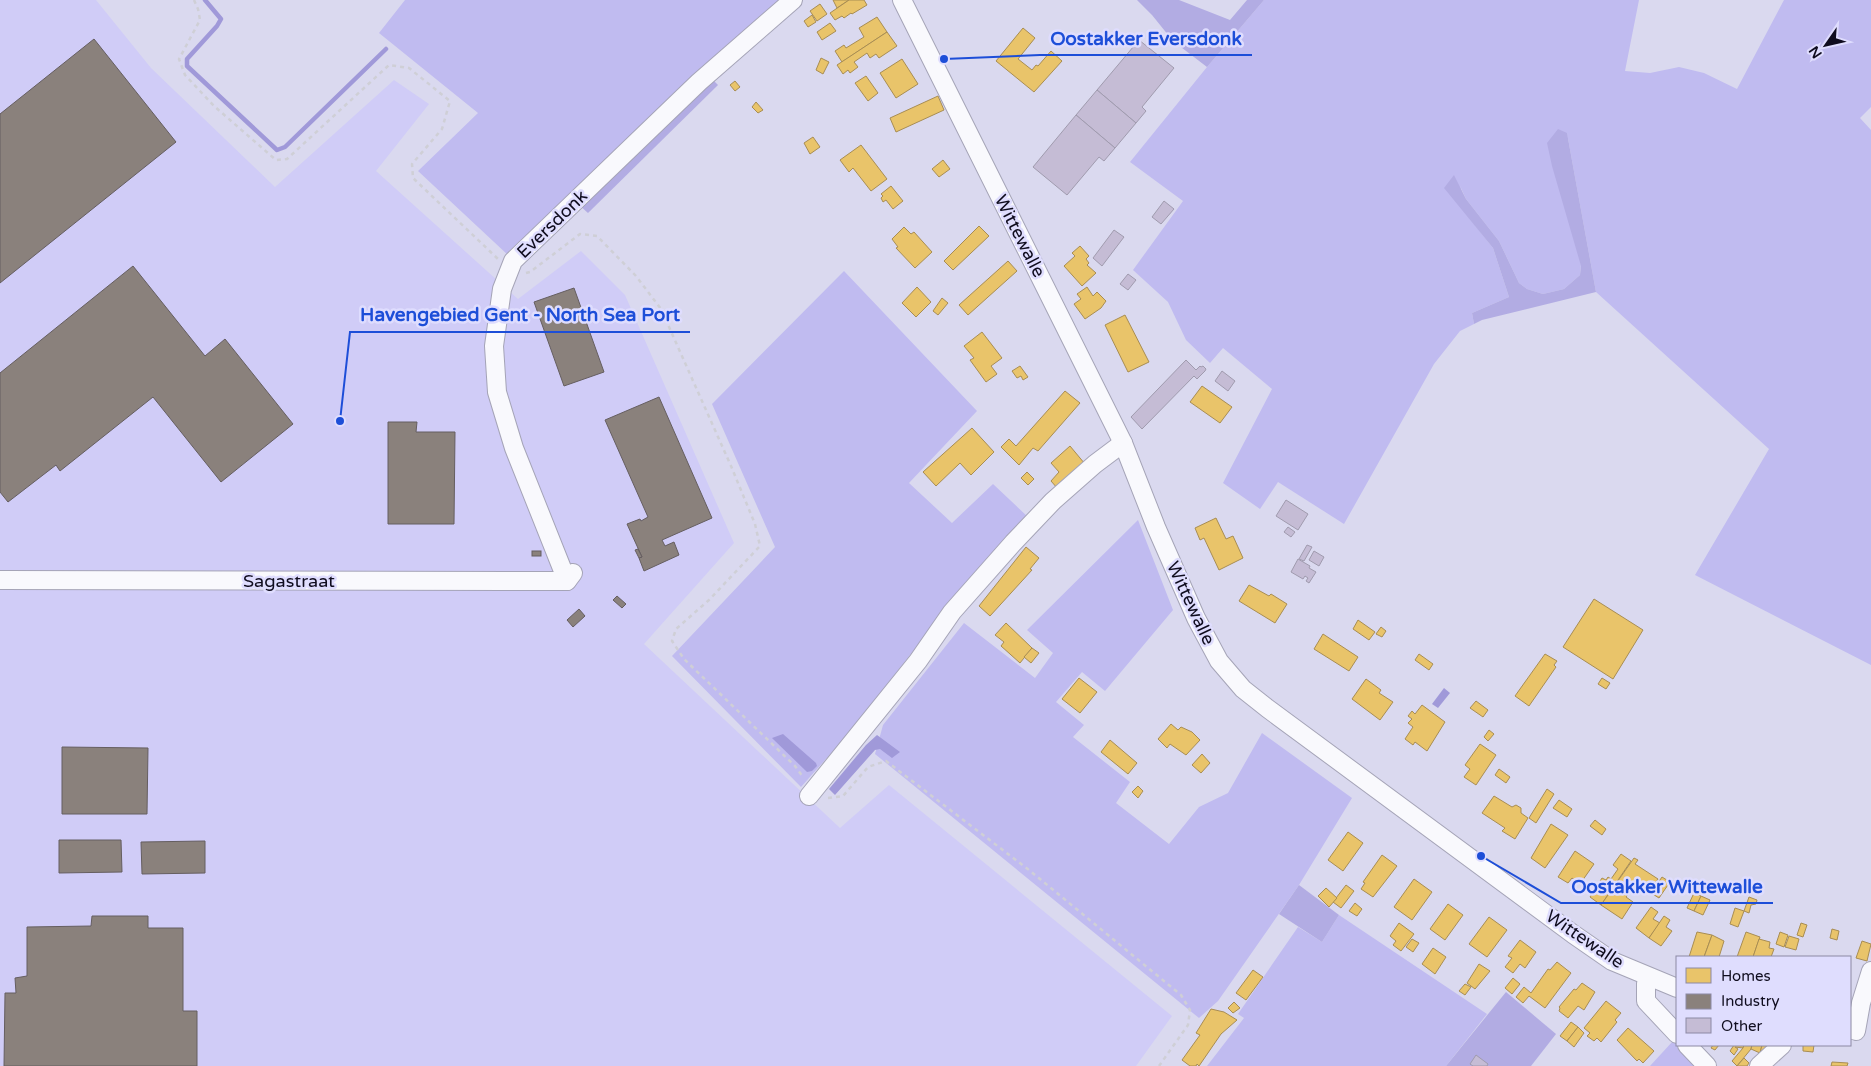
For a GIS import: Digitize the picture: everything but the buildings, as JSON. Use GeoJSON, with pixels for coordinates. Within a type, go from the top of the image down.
{"type":"FeatureCollection","features":[{"type":"Feature","properties":{"kind":"street","name":"Eversdonk"},"geometry":{"type":"LineString","coordinates":[[570,577],[514,448],[497,392],[494,346],[502,289],[513,261],[698,82],[793,0]]}},
{"type":"Feature","properties":{"kind":"street","name":"Wittewalle"},"geometry":{"type":"LineString","coordinates":[[902,0],[1122,443],[1196,618],[1219,661],[1243,689],[1580,939],[1612,960],[1676,988]]}},
{"type":"Feature","properties":{"kind":"street"},"geometry":{"type":"LineString","coordinates":[[812,792],[918,660],[952,612],[1007,550],[1053,501],[1122,443]]}},
{"type":"Feature","properties":{"kind":"street","name":"Sagastraat"},"geometry":{"type":"LineString","coordinates":[[0,580],[570,577]]}},
{"type":"Feature","properties":{"kind":"street"},"geometry":{"type":"LineString","coordinates":[[1859,1031],[1861,1004],[1871,971]]}},
{"type":"Feature","properties":{"kind":"street"},"geometry":{"type":"LineString","coordinates":[[1648,977],[1646,1001],[1676,1033]]}},
{"type":"Feature","properties":{"kind":"street"},"geometry":{"type":"LineString","coordinates":[[1688,1046],[1707,1066]]}},
{"type":"Feature","properties":{"kind":"street"},"geometry":{"type":"LineString","coordinates":[[1759,1066],[1781,1046]]}},
{"type":"Feature","properties":{"kind":"path"},"geometry":{"type":"LineString","coordinates":[[194,0],[200,20],[179,59],[184,75],[214,106],[276,160],[287,159],[389,65],[409,68],[450,100],[442,129],[412,164],[413,178],[510,269],[517,274],[530,272],[580,234],[597,236],[636,276],[661,309],[731,466],[755,524],[760,546],[709,600],[676,629],[672,641],[684,659],[795,766],[812,792],[828,798],[843,796],[868,767],[886,761],[1029,870],[1181,995],[1190,1010],[1188,1025],[1159,1066]]}},
{"type":"Feature","properties":{"kind":"shaded area"},"geometry":{"type":"Polygon","coordinates":[[[0,0],[96,0],[151,68],[275,187],[394,80],[429,104],[376,171],[518,299],[581,251],[625,295],[734,543],[644,644],[840,828],[889,785],[1172,1016],[1136,1066],[0,1066],[0,0]]]}},
{"type":"Feature","properties":{"kind":"shaded area"},"geometry":{"type":"Polygon","coordinates":[[[405,0],[780,0],[509,256],[418,171],[478,113],[379,33],[405,0]]]}},
{"type":"Feature","properties":{"kind":"shaded area"},"geometry":{"type":"Polygon","coordinates":[[[1137,0],[1179,0],[1230,20],[1247,0],[1264,0],[1207,67],[1173,41],[1137,0]]]}},
{"type":"Feature","properties":{"kind":"shaded area"},"geometry":{"type":"Polygon","coordinates":[[[1264,0],[1639,0],[1625,71],[1650,73],[1679,67],[1704,73],[1737,89],[1784,0],[1871,0],[1871,107],[1860,118],[1871,130],[1871,665],[1695,575],[1769,449],[1596,292],[1567,133],[1581,265],[1580,275],[1564,289],[1543,294],[1527,289],[1519,283],[1499,241],[1466,199],[1460,186],[1470,219],[1493,248],[1509,297],[1472,313],[1474,324],[1460,331],[1434,364],[1344,524],[1278,482],[1260,509],[1223,483],[1272,389],[1223,348],[1210,363],[1186,340],[1168,302],[1133,270],[1183,201],[1130,162],[1264,0]]]}},
{"type":"Feature","properties":{"kind":"shaded area"},"geometry":{"type":"Polygon","coordinates":[[[710,77],[718,85],[588,213],[578,204],[710,77]]]}},
{"type":"Feature","properties":{"kind":"shaded area"},"geometry":{"type":"Polygon","coordinates":[[[1558,129],[1567,133],[1596,292],[1482,320],[1474,324],[1472,313],[1509,297],[1493,248],[1444,188],[1454,175],[1466,199],[1499,241],[1519,283],[1527,289],[1543,294],[1564,289],[1580,275],[1581,266],[1547,143],[1558,129]]]}},
{"type":"Feature","properties":{"kind":"shaded area"},"geometry":{"type":"Polygon","coordinates":[[[844,271],[977,411],[909,483],[952,523],[993,484],[1029,518],[936,622],[849,733],[801,787],[672,656],[775,547],[712,404],[844,271]]]}},
{"type":"Feature","properties":{"kind":"shaded area"},"geometry":{"type":"Polygon","coordinates":[[[1138,520],[1173,610],[1105,691],[1082,672],[1056,702],[1084,725],[1073,737],[1130,782],[1116,803],[1169,844],[1199,807],[1228,793],[1262,733],[1352,798],[1299,885],[1218,1001],[1199,1018],[875,754],[883,725],[964,623],[1035,678],[1053,653],[1027,630],[1138,520]]]}},
{"type":"Feature","properties":{"kind":"shaded area"},"geometry":{"type":"Polygon","coordinates":[[[1444,688],[1450,693],[1438,708],[1432,704],[1444,688]]]}},
{"type":"Feature","properties":{"kind":"shaded area"},"geometry":{"type":"Polygon","coordinates":[[[783,734],[816,763],[817,766],[812,771],[807,772],[772,738],[783,734]]]}},
{"type":"Feature","properties":{"kind":"shaded area"},"geometry":{"type":"Polygon","coordinates":[[[877,735],[900,752],[892,758],[880,749],[875,750],[835,795],[829,789],[866,745],[877,735]]]}},
{"type":"Feature","properties":{"kind":"shaded area"},"geometry":{"type":"Polygon","coordinates":[[[1299,885],[1339,915],[1322,942],[1279,914],[1299,885]]]}},
{"type":"Feature","properties":{"kind":"shaded area"},"geometry":{"type":"Polygon","coordinates":[[[1339,915],[1487,1014],[1446,1066],[1207,1066],[1244,1018],[1238,1014],[1298,927],[1322,942],[1339,915]]]}},
{"type":"Feature","properties":{"kind":"shaded area"},"geometry":{"type":"Polygon","coordinates":[[[1506,992],[1556,1034],[1531,1066],[1446,1066],[1506,992]]]}},
{"type":"Feature","properties":{"kind":"shaded area"},"geometry":{"type":"Polygon","coordinates":[[[1673,1041],[1695,1066],[1650,1066],[1673,1041]]]}},
{"type":"Feature","properties":{"kind":"waterway"},"geometry":{"type":"LineString","coordinates":[[205,0],[221,19],[187,59],[187,66],[277,150],[285,147],[386,49]]}},
{"type":"Feature","properties":{"kind":"place","name":"Oostakker Eversdonk"},"geometry":{"type":"Point","coordinates":[944,59]}},
{"type":"Feature","properties":{"kind":"place","name":"Havengebied Gent - North Sea Port"},"geometry":{"type":"Point","coordinates":[340,421]}},
{"type":"Feature","properties":{"kind":"place","name":"Oostakker Wittewalle"},"geometry":{"type":"Point","coordinates":[1481,856]}}]}
